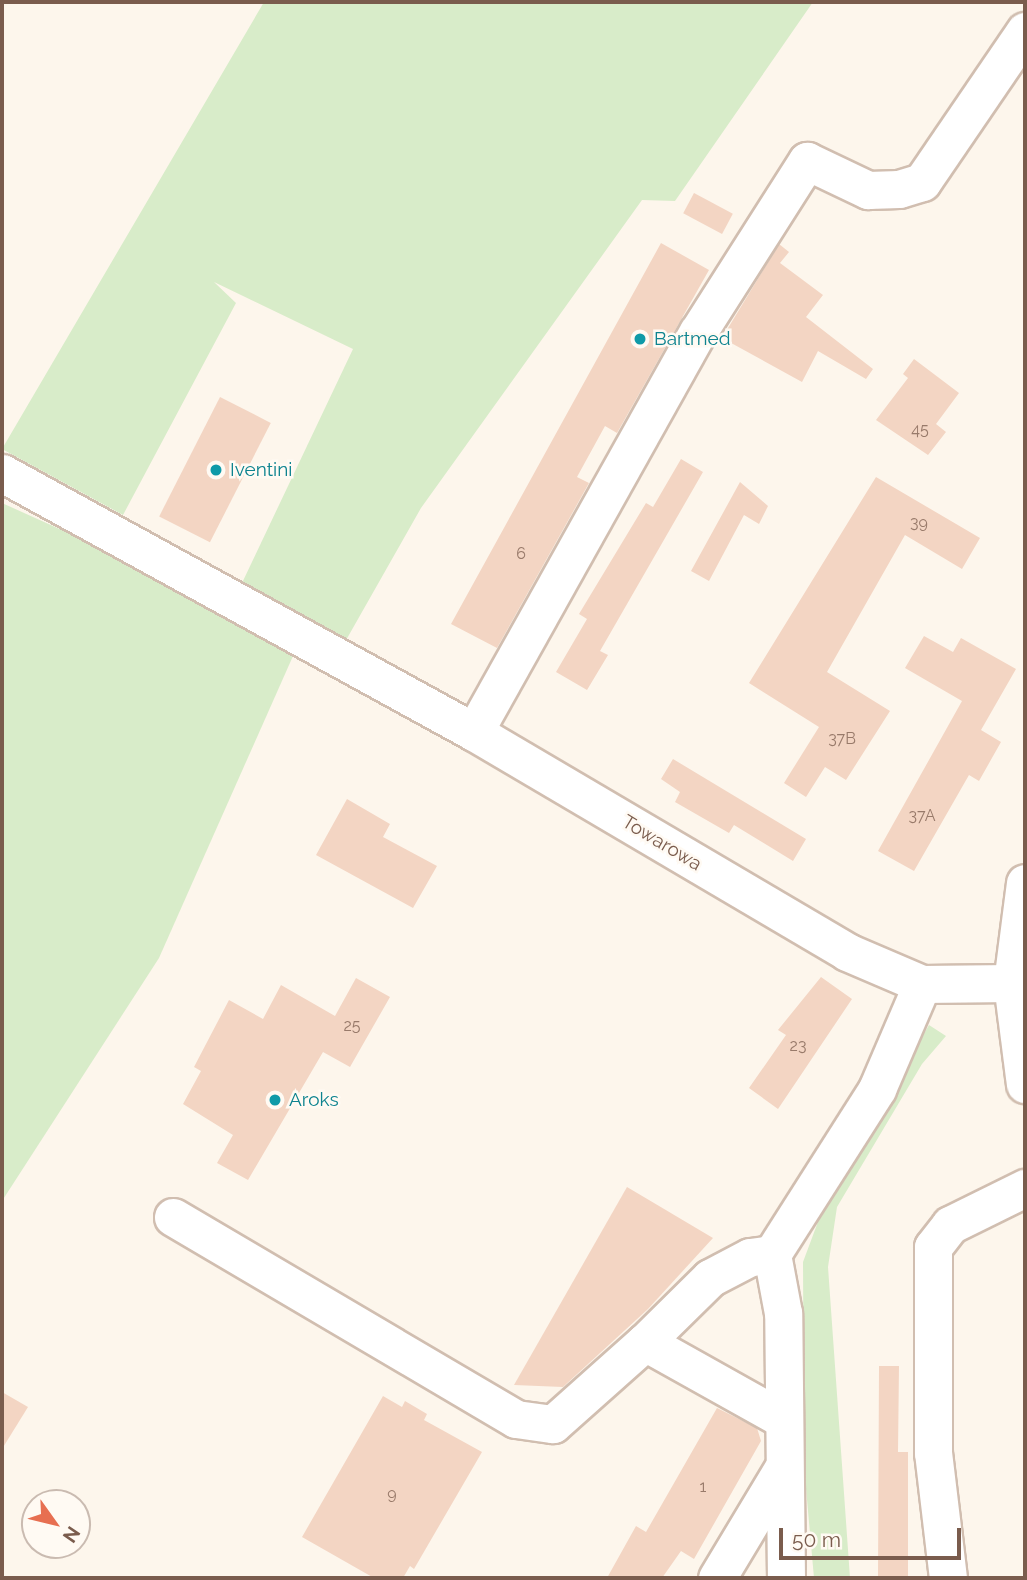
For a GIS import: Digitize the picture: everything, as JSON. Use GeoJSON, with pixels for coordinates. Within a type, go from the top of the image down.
{"type":"FeatureCollection","features":[{"type":"Feature","properties":{"kind":"street"},"geometry":{"type":"LineString","coordinates":[[474,732],[698,332],[807,161],[868,190],[899,189],[922,181],[1025,31]]}},
{"type":"Feature","properties":{"kind":"street","name":"Towarowa"},"geometry":{"type":"LineString","coordinates":[[2,473],[325,653],[474,732],[847,951],[922,984],[1012,983]]}},
{"type":"Feature","properties":{"kind":"street"},"geometry":{"type":"LineString","coordinates":[[1025,883],[1012,983],[1025,1084]]}},
{"type":"Feature","properties":{"kind":"street"},"geometry":{"type":"LineString","coordinates":[[786,1578],[782,1470],[783,1313],[772,1254],[877,1089],[922,984]]}},
{"type":"Feature","properties":{"kind":"street"},"geometry":{"type":"LineString","coordinates":[[948,1578],[933,1453],[933,1247],[950,1225],[1025,1188]]}},
{"type":"Feature","properties":{"kind":"street"},"geometry":{"type":"LineString","coordinates":[[173,1217],[516,1419],[553,1424],[645,1342],[710,1278],[750,1257],[772,1254]]}},
{"type":"Feature","properties":{"kind":"street"},"geometry":{"type":"LineString","coordinates":[[645,1342],[783,1419]]}},
{"type":"Feature","properties":{"kind":"street"},"geometry":{"type":"LineString","coordinates":[[717,1578],[782,1470]]}},
{"type":"Feature","properties":{"kind":"green space"},"geometry":{"type":"Polygon","coordinates":[[[264,2],[813,2],[675,201],[642,200],[421,508],[341,649],[242,583],[353,349],[214,282],[236,303],[123,515],[2,449],[264,2]]]}},
{"type":"Feature","properties":{"kind":"green space"},"geometry":{"type":"Polygon","coordinates":[[[2,503],[301,638],[159,958],[2,1201],[2,503]]]}},
{"type":"Feature","properties":{"kind":"green space"},"geometry":{"type":"Polygon","coordinates":[[[929,1025],[946,1036],[922,1064],[837,1207],[828,1267],[850,1578],[814,1578],[804,1466],[803,1262],[822,1211],[929,1025]]]}},
{"type":"Feature","properties":{"kind":"building"},"geometry":{"type":"Polygon","coordinates":[[[694,193],[733,214],[722,234],[683,213],[694,193]]]}},
{"type":"Feature","properties":{"kind":"building"},"geometry":{"type":"Polygon","coordinates":[[[661,243],[709,270],[617,433],[605,426],[577,477],[589,483],[497,648],[451,624],[661,243]]]}},
{"type":"Feature","properties":{"kind":"building"},"geometry":{"type":"Polygon","coordinates":[[[779,244],[789,252],[780,263],[823,295],[806,317],[873,369],[866,379],[818,351],[802,382],[722,338],[779,244]]]}},
{"type":"Feature","properties":{"kind":"building"},"geometry":{"type":"Polygon","coordinates":[[[914,359],[959,393],[936,424],[946,432],[928,455],[876,420],[908,378],[903,374],[914,359]]]}},
{"type":"Feature","properties":{"kind":"building","name":"Iventini"},"geometry":{"type":"Polygon","coordinates":[[[220,397],[271,423],[210,542],[159,516],[220,397]]]}},
{"type":"Feature","properties":{"kind":"building"},"geometry":{"type":"Polygon","coordinates":[[[681,459],[703,472],[600,651],[608,655],[587,690],[556,672],[587,619],[579,614],[646,503],[653,507],[681,459]]]}},
{"type":"Feature","properties":{"kind":"building"},"geometry":{"type":"Polygon","coordinates":[[[876,477],[980,538],[962,569],[905,535],[827,672],[890,711],[846,780],[825,767],[806,797],[784,783],[819,727],[749,683],[876,477]]]}},
{"type":"Feature","properties":{"kind":"building"},"geometry":{"type":"Polygon","coordinates":[[[740,482],[768,506],[759,524],[744,515],[709,581],[691,571],[740,482]]]}},
{"type":"Feature","properties":{"kind":"building"},"geometry":{"type":"Polygon","coordinates":[[[924,636],[953,652],[961,638],[1016,669],[981,730],[1001,742],[979,781],[969,775],[914,871],[878,851],[962,701],[905,668],[924,636]]]}},
{"type":"Feature","properties":{"kind":"building"},"geometry":{"type":"Polygon","coordinates":[[[673,759],[806,839],[793,861],[734,825],[729,833],[675,802],[680,792],[661,779],[673,759]]]}},
{"type":"Feature","properties":{"kind":"building"},"geometry":{"type":"Polygon","coordinates":[[[347,799],[390,824],[383,837],[437,866],[413,908],[316,855],[347,799]]]}},
{"type":"Feature","properties":{"kind":"building"},"geometry":{"type":"Polygon","coordinates":[[[821,977],[852,999],[778,1109],[749,1088],[786,1035],[778,1030],[821,977]]]}},
{"type":"Feature","properties":{"kind":"building"},"geometry":{"type":"Polygon","coordinates":[[[356,978],[390,997],[350,1067],[323,1052],[248,1180],[217,1163],[233,1135],[183,1104],[201,1071],[194,1067],[229,1000],[263,1019],[281,985],[335,1016],[356,978]]]}},
{"type":"Feature","properties":{"kind":"building"},"geometry":{"type":"Polygon","coordinates":[[[627,1187],[713,1238],[648,1309],[563,1387],[514,1385],[627,1187]]]}},
{"type":"Feature","properties":{"kind":"building"},"geometry":{"type":"Polygon","coordinates":[[[879,1366],[899,1366],[898,1452],[908,1452],[908,1578],[878,1578],[879,1366]]]}},
{"type":"Feature","properties":{"kind":"building"},"geometry":{"type":"Polygon","coordinates":[[[2,1392],[28,1407],[2,1449],[2,1392]]]}},
{"type":"Feature","properties":{"kind":"building"},"geometry":{"type":"Polygon","coordinates":[[[383,1396],[402,1407],[405,1401],[427,1414],[424,1420],[482,1452],[414,1569],[410,1566],[403,1578],[374,1578],[302,1537],[383,1396]]]}},
{"type":"Feature","properties":{"kind":"building"},"geometry":{"type":"Polygon","coordinates":[[[717,1408],[757,1428],[761,1441],[694,1559],[681,1551],[662,1578],[607,1578],[636,1526],[646,1532],[717,1408]]]}},
{"type":"Feature","properties":{"kind":"place","name":"Bartmed"},"geometry":{"type":"Point","coordinates":[640,339]}},
{"type":"Feature","properties":{"kind":"place","name":"Iventini"},"geometry":{"type":"Point","coordinates":[216,470]}},
{"type":"Feature","properties":{"kind":"place","name":"Aroks"},"geometry":{"type":"Point","coordinates":[275,1100]}}]}
